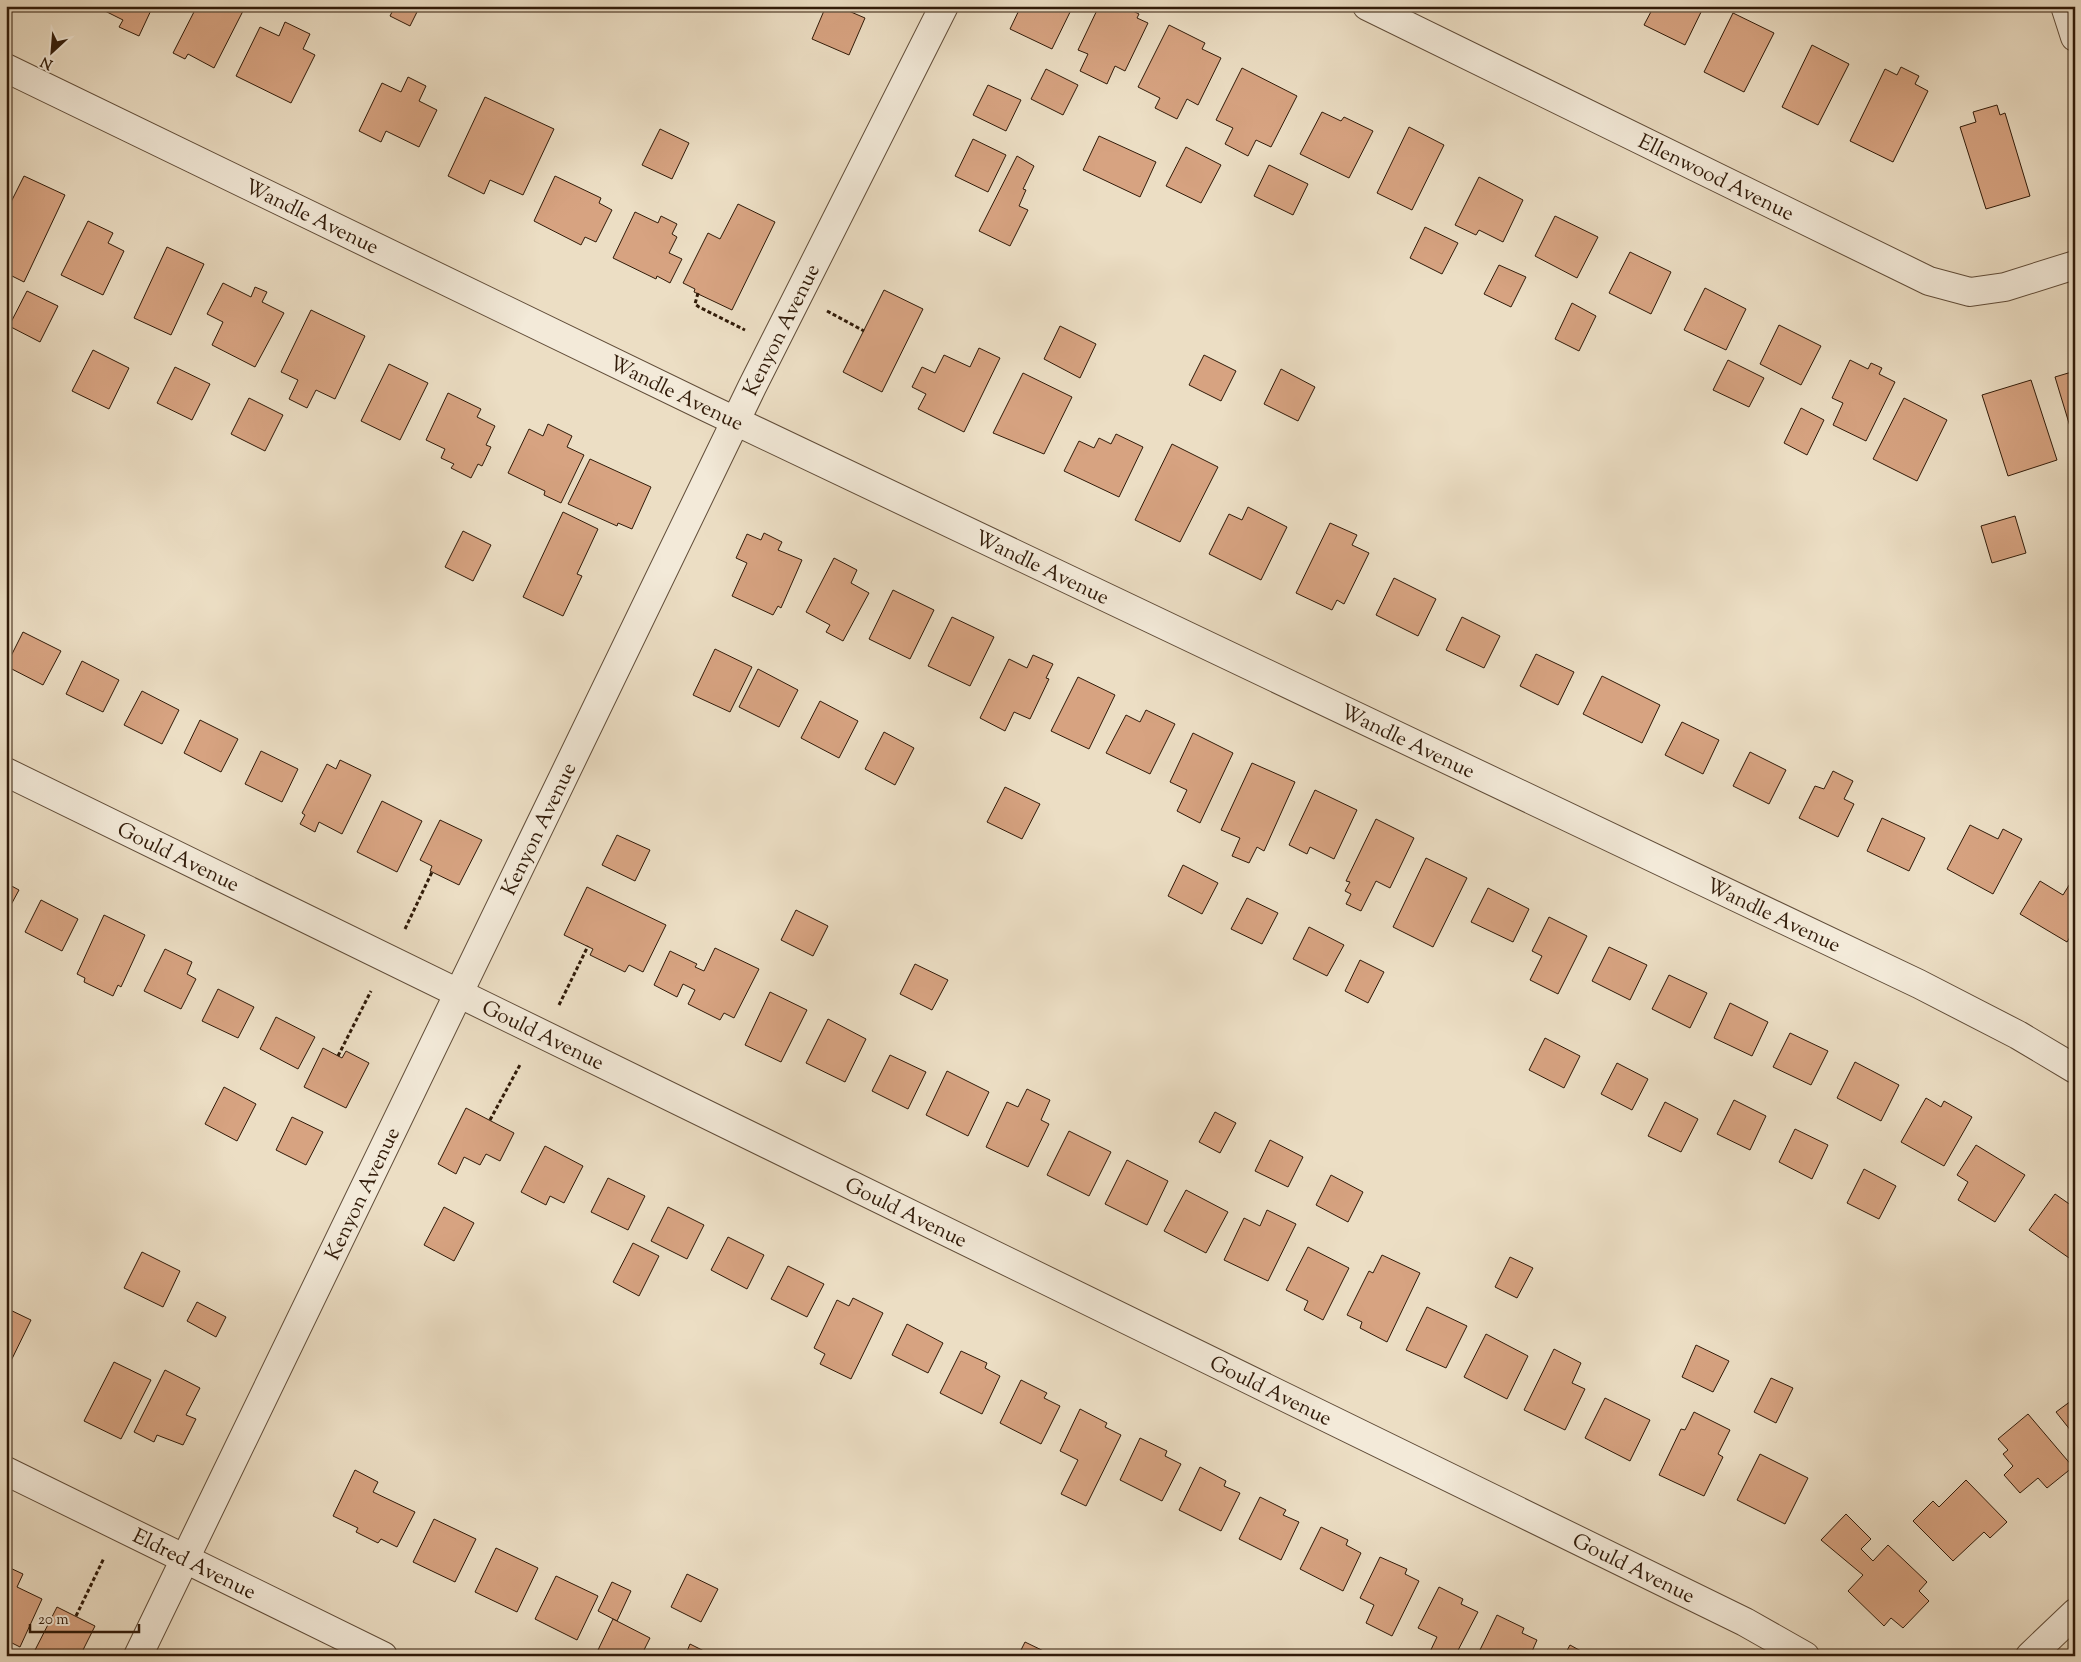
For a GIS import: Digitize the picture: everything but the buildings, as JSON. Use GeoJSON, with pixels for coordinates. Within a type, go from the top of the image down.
{"type":"FeatureCollection","features":[{"type":"Feature","properties":{"kind":"street","name":"Kenyon Avenue"},"geometry":{"type":"LineString","coordinates":[[138,1656],[736,422],[944,6]]}},
{"type":"Feature","properties":{"kind":"street","name":"Ellenwood Avenue"},"geometry":{"type":"LineString","coordinates":[[1367,6],[1929,280],[1970,292],[2005,287],[2075,265]]}},
{"type":"Feature","properties":{"kind":"street"},"geometry":{"type":"LineString","coordinates":[[2065,6],[2075,37]]}},
{"type":"Feature","properties":{"kind":"street","name":"Wandle Avenue"},"geometry":{"type":"LineString","coordinates":[[6,68],[736,422],[1910,980],[2018,1035],[2075,1069]]}},
{"type":"Feature","properties":{"kind":"street","name":"Gould Avenue"},"geometry":{"type":"LineString","coordinates":[[6,772],[459,995],[1746,1622],[1805,1656]]}},
{"type":"Feature","properties":{"kind":"street","name":"Eldred Avenue"},"geometry":{"type":"LineString","coordinates":[[6,1471],[383,1656]]}},
{"type":"Feature","properties":{"kind":"street"},"geometry":{"type":"LineString","coordinates":[[2030,1656],[2075,1613]]}},
{"type":"Feature","properties":{"kind":"path"},"geometry":{"type":"LineString","coordinates":[[698,293],[695,304],[746,331]]}},
{"type":"Feature","properties":{"kind":"path"},"geometry":{"type":"LineString","coordinates":[[798,296],[864,330]]}},
{"type":"Feature","properties":{"kind":"path"},"geometry":{"type":"LineString","coordinates":[[405,929],[432,872]]}},
{"type":"Feature","properties":{"kind":"path"},"geometry":{"type":"LineString","coordinates":[[559,1005],[588,946]]}},
{"type":"Feature","properties":{"kind":"path"},"geometry":{"type":"LineString","coordinates":[[338,1056],[371,991]]}},
{"type":"Feature","properties":{"kind":"path"},"geometry":{"type":"LineString","coordinates":[[490,1120],[520,1063]]}},
{"type":"Feature","properties":{"kind":"path"},"geometry":{"type":"LineString","coordinates":[[76,1616],[104,1558]]}}]}
